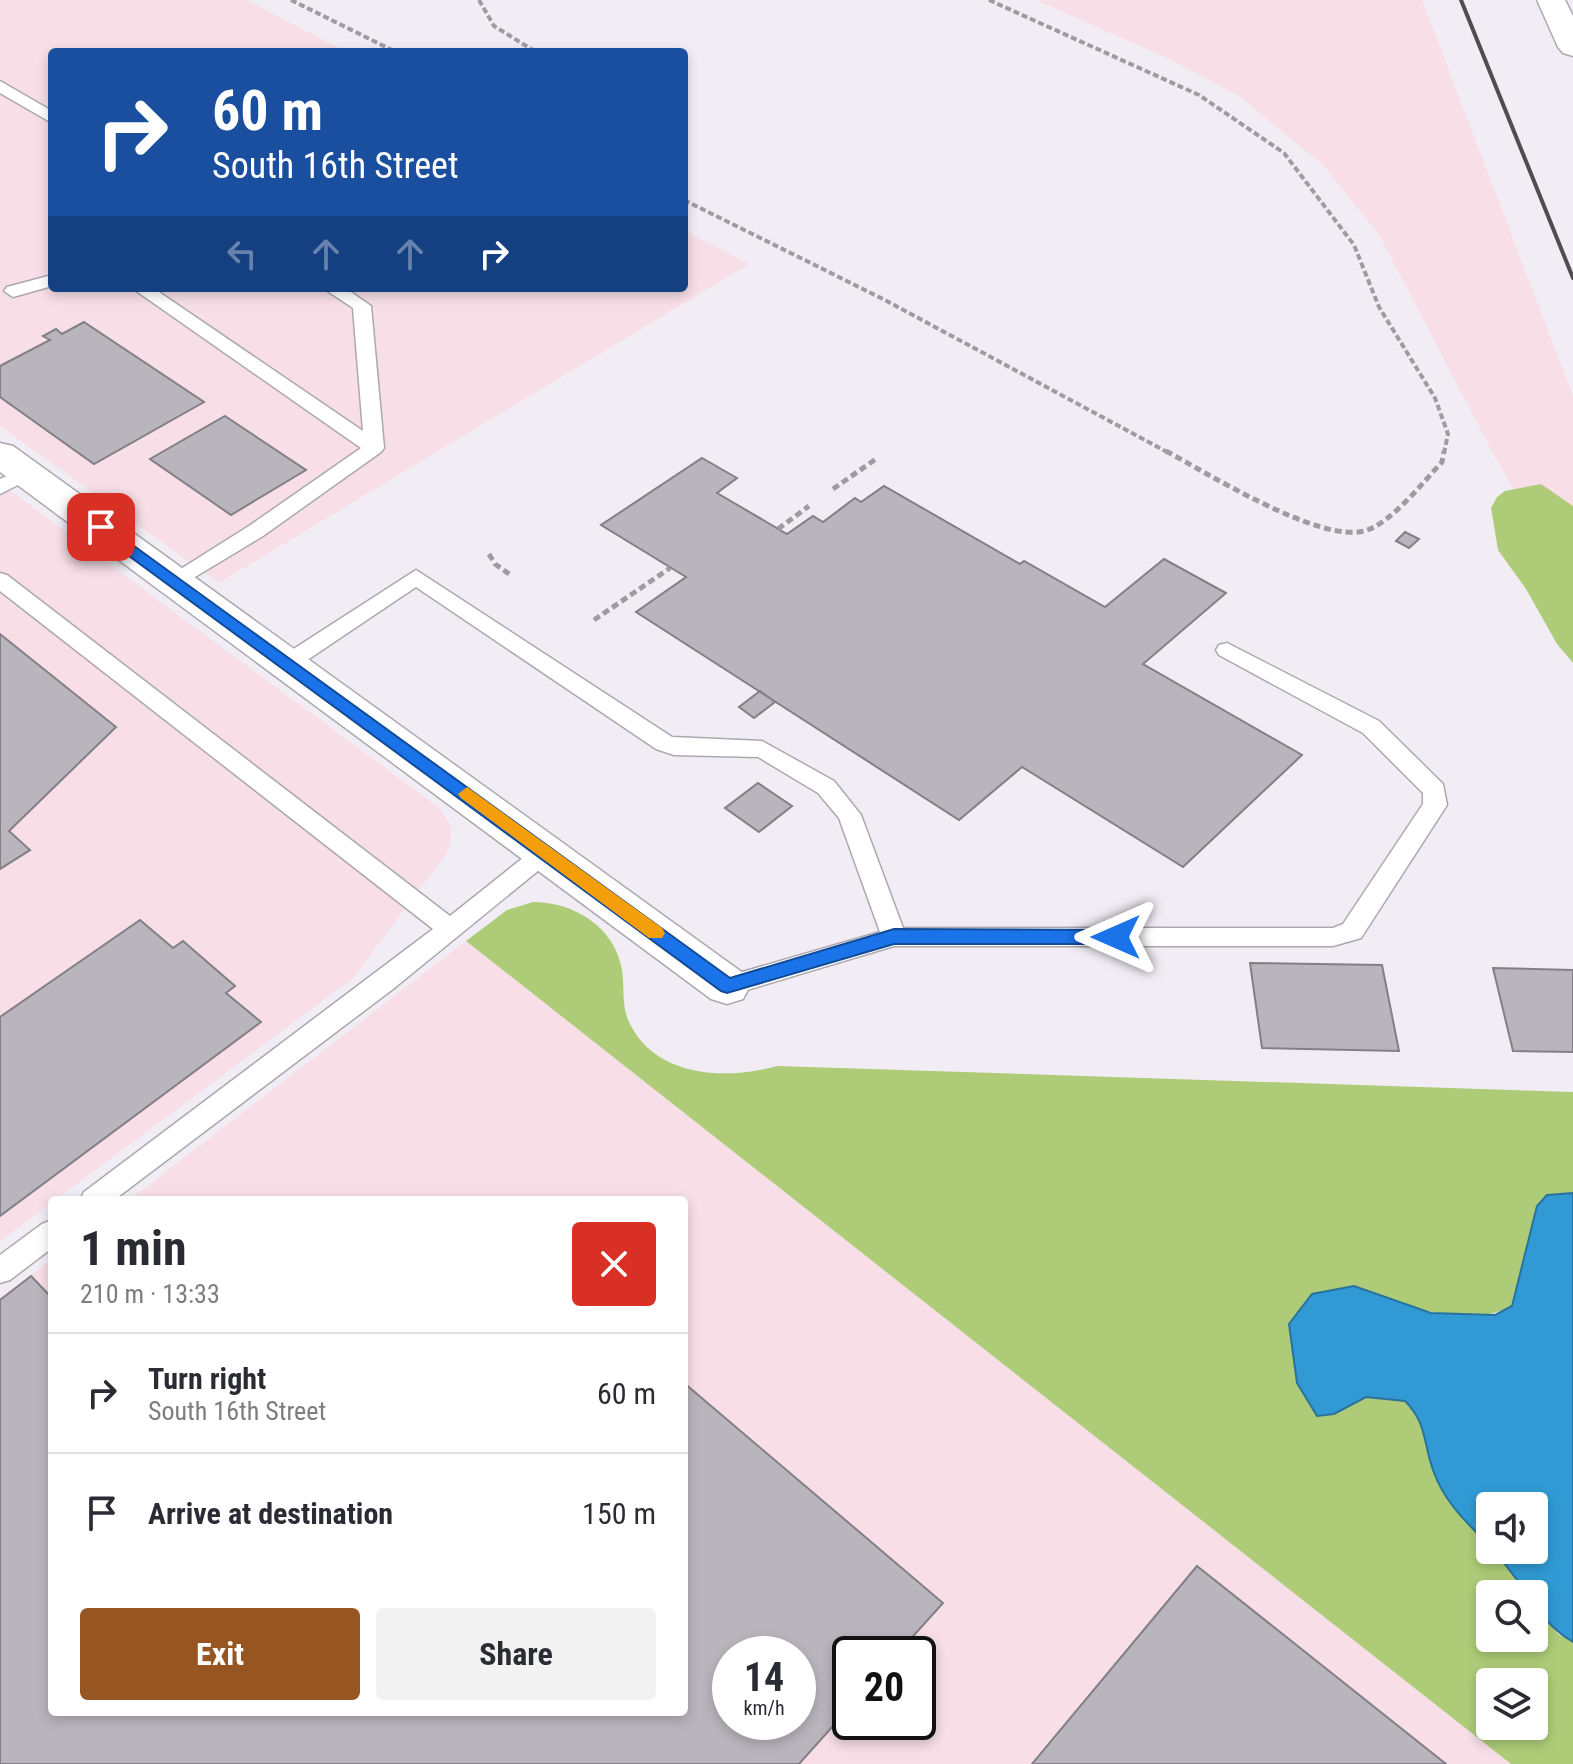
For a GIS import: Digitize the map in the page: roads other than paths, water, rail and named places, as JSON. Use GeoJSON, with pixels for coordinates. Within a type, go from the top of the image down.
{"type":"FeatureCollection","features":[{"type":"Feature","properties":{"kind":"street"},"geometry":{"type":"LineString","coordinates":[[1551,0],[1573,47]]}},
{"type":"Feature","properties":{"kind":"street"},"geometry":{"type":"LineString","coordinates":[[9,472],[175,582],[547,851],[727,986]]}},
{"type":"Feature","properties":{"kind":"lane"},"geometry":{"type":"LineString","coordinates":[[0,86],[48,116]]}},
{"type":"Feature","properties":{"kind":"lane"},"geometry":{"type":"LineString","coordinates":[[4,291],[48,281]]}},
{"type":"Feature","properties":{"kind":"lane"},"geometry":{"type":"LineString","coordinates":[[147,292],[374,448]]}},
{"type":"Feature","properties":{"kind":"lane"},"geometry":{"type":"LineString","coordinates":[[339,292],[362,306],[374,448]]}},
{"type":"Feature","properties":{"kind":"lane"},"geometry":{"type":"LineString","coordinates":[[175,582],[246,538],[374,448]]}},
{"type":"Feature","properties":{"kind":"lane"},"geometry":{"type":"LineString","coordinates":[[286,664],[416,577],[664,743],[674,747],[762,749],[826,787],[849,815],[894,937]]}},
{"type":"Feature","properties":{"kind":"lane"},"geometry":{"type":"LineString","coordinates":[[0,580],[450,929]]}},
{"type":"Feature","properties":{"kind":"lane"},"geometry":{"type":"LineString","coordinates":[[727,986],[894,937],[1333,937],[1352,931],[1435,805],[1435,790],[1371,727],[1227,650]]}},
{"type":"Feature","properties":{"kind":"lane"},"geometry":{"type":"LineString","coordinates":[[99,1196],[450,929],[547,851]]}},
{"type":"Feature","properties":{"kind":"lane"},"geometry":{"type":"LineString","coordinates":[[0,1271],[48,1235]]}},
{"type":"Feature","properties":{"kind":"water"},"geometry":{"type":"Polygon","coordinates":[[[1573,1193],[1573,1642],[1548,1622],[1548,1580],[1517,1580],[1505,1564],[1548,1564],[1548,1492],[1476,1492],[1476,1531],[1443,1492],[1433,1470],[1421,1425],[1405,1401],[1366,1397],[1334,1414],[1317,1416],[1297,1383],[1289,1324],[1312,1294],[1354,1286],[1431,1313],[1495,1315],[1512,1306],[1537,1206],[1547,1195],[1573,1193]]]}},
{"type":"Feature","properties":{"kind":"railway"},"geometry":{"type":"LineString","coordinates":[[1461,0],[1573,278]]}}]}
